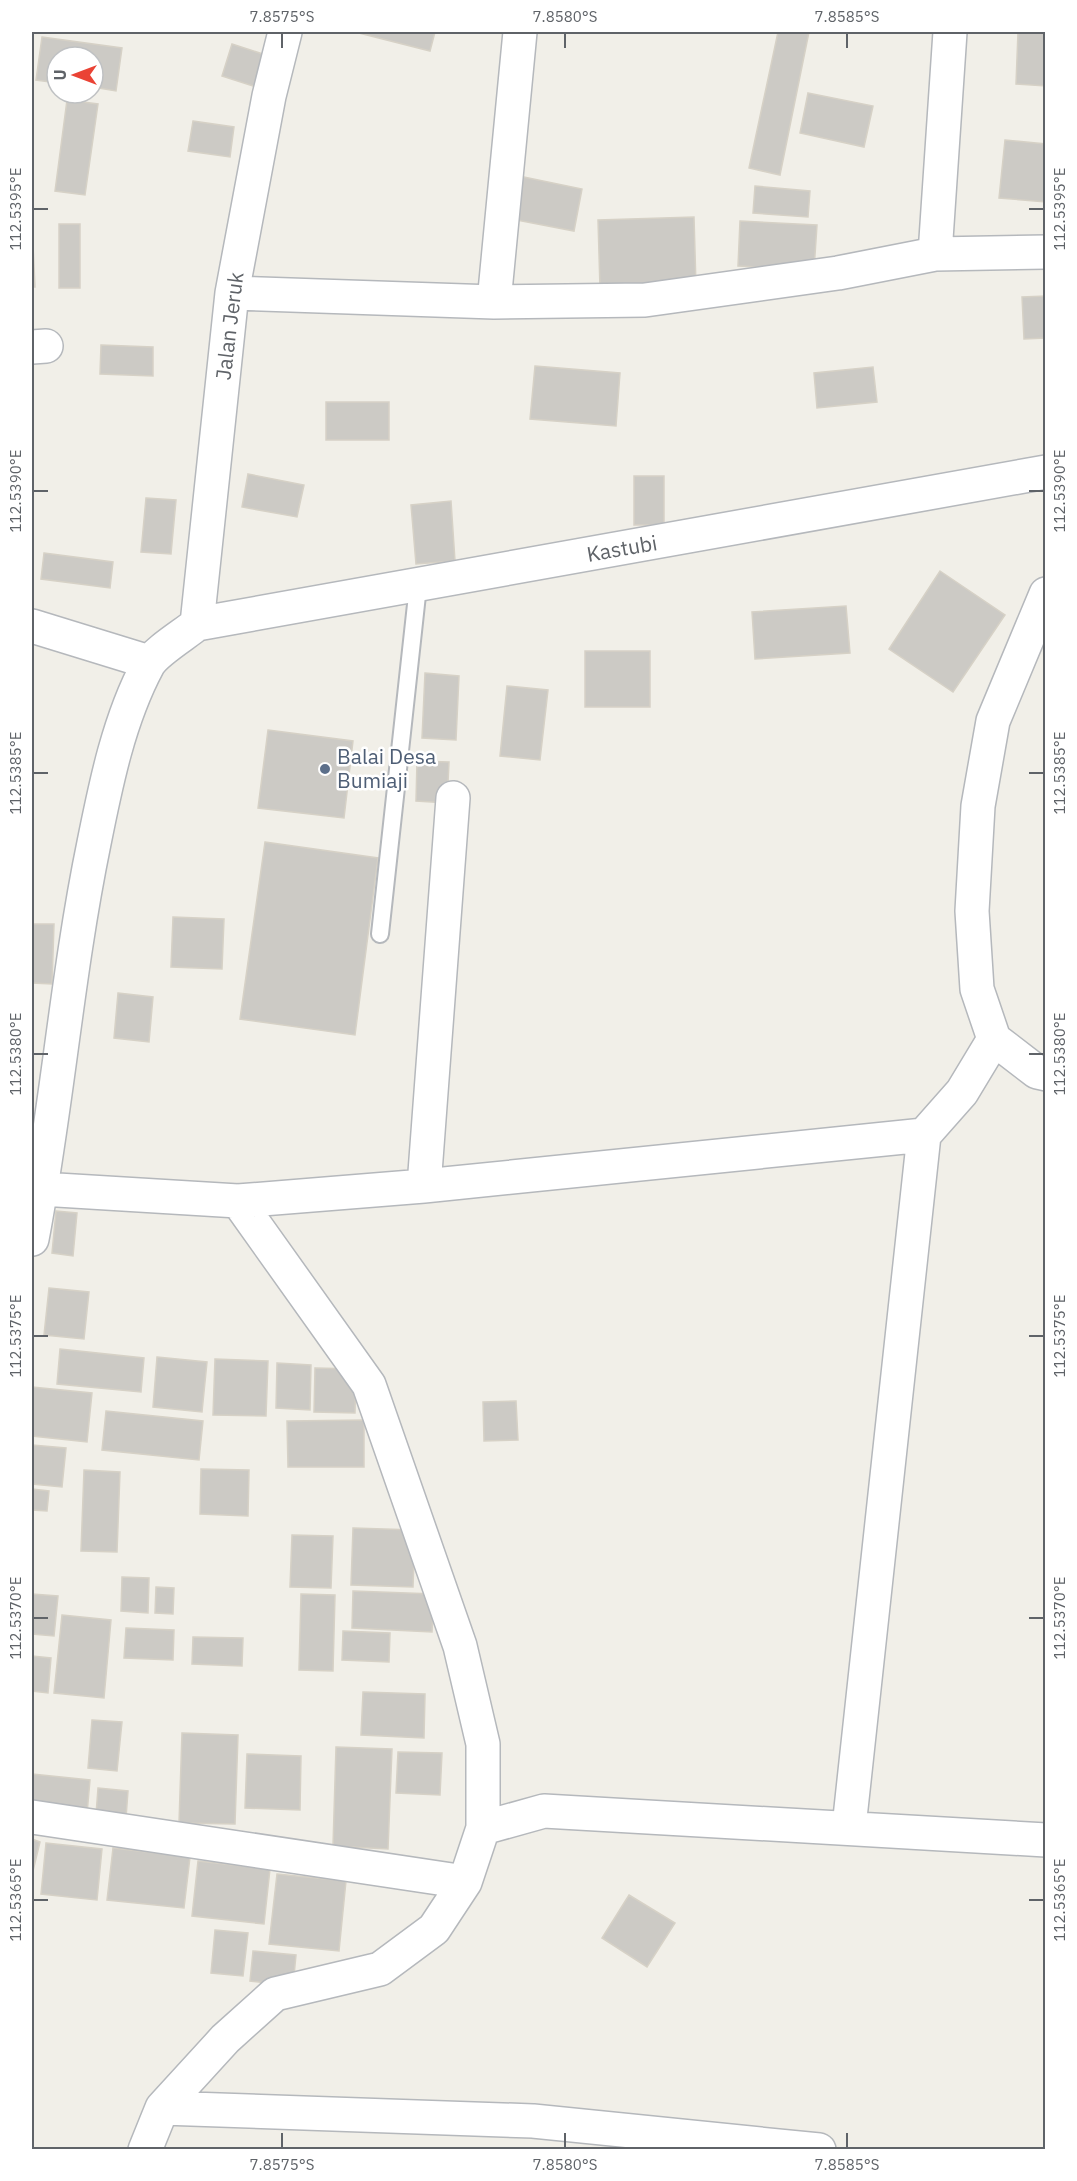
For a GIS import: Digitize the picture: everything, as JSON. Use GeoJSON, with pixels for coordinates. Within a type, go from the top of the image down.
{"type":"FeatureCollection","features":[{"type":"Feature","properties":{"kind":"street","name":"Jalan Jeruk"},"geometry":{"type":"LineString","coordinates":[[197,624],[232,294],[269,96],[285,32]]}},
{"type":"Feature","properties":{"kind":"street"},"geometry":{"type":"LineString","coordinates":[[494,302],[520,32]]}},
{"type":"Feature","properties":{"kind":"street"},"geometry":{"type":"LineString","coordinates":[[935,254],[950,32]]}},
{"type":"Feature","properties":{"kind":"street"},"geometry":{"type":"LineString","coordinates":[[232,294],[494,302],[645,300],[838,273],[935,254],[1046,252]]}},
{"type":"Feature","properties":{"kind":"street","name":"Kastubi"},"geometry":{"type":"LineString","coordinates":[[197,624],[1046,472]]}},
{"type":"Feature","properties":{"kind":"street"},"geometry":{"type":"LineString","coordinates":[[1046,594],[993,721],[978,806],[972,911],[977,988],[994,1039],[1037,1072],[1046,1074]]}},
{"type":"Feature","properties":{"kind":"street"},"geometry":{"type":"LineString","coordinates":[[32,1239],[82,901],[105,787],[127,715],[149,662],[197,624]]}},
{"type":"Feature","properties":{"kind":"street"},"geometry":{"type":"LineString","coordinates":[[32,626],[149,662]]}},
{"type":"Feature","properties":{"kind":"street"},"geometry":{"type":"LineString","coordinates":[[424,1186],[453,798]]}},
{"type":"Feature","properties":{"kind":"street"},"geometry":{"type":"LineString","coordinates":[[849,1827],[924,1135],[962,1092],[994,1039]]}},
{"type":"Feature","properties":{"kind":"street"},"geometry":{"type":"LineString","coordinates":[[41,1189],[238,1201],[424,1186],[924,1135]]}},
{"type":"Feature","properties":{"kind":"street"},"geometry":{"type":"LineString","coordinates":[[145,2150],[162,2108],[225,2039],[275,1994],[380,1969],[434,1929],[465,1882],[483,1828],[483,1744],[460,1646],[369,1385],[238,1201]]}},
{"type":"Feature","properties":{"kind":"street"},"geometry":{"type":"LineString","coordinates":[[483,1828],[544,1811],[1046,1840]]}},
{"type":"Feature","properties":{"kind":"street"},"geometry":{"type":"LineString","coordinates":[[32,1817],[465,1882]]}},
{"type":"Feature","properties":{"kind":"street"},"geometry":{"type":"LineString","coordinates":[[162,2108],[533,2121],[819,2150]]}},
{"type":"Feature","properties":{"kind":"lane"},"geometry":{"type":"LineString","coordinates":[[380,934],[418,586]]}},
{"type":"Feature","properties":{"kind":"building"},"geometry":{"type":"Polygon","coordinates":[[[355,32],[435,32],[430,51],[355,32]]]}},
{"type":"Feature","properties":{"kind":"building"},"geometry":{"type":"Polygon","coordinates":[[[778,32],[809,32],[780,175],[749,168],[778,32]]]}},
{"type":"Feature","properties":{"kind":"building"},"geometry":{"type":"Polygon","coordinates":[[[1018,32],[1046,32],[1046,86],[1016,84],[1018,32]]]}},
{"type":"Feature","properties":{"kind":"building"},"geometry":{"type":"Polygon","coordinates":[[[42,37],[100,45],[45,45],[45,81],[36,80],[42,37]]]}},
{"type":"Feature","properties":{"kind":"building"},"geometry":{"type":"Polygon","coordinates":[[[232,44],[272,57],[262,89],[222,76],[232,44]]]}},
{"type":"Feature","properties":{"kind":"building"},"geometry":{"type":"Polygon","coordinates":[[[105,46],[122,48],[116,91],[105,89],[105,46]]]}},
{"type":"Feature","properties":{"kind":"building"},"geometry":{"type":"Polygon","coordinates":[[[808,93],[873,106],[864,147],[800,133],[808,93]]]}},
{"type":"Feature","properties":{"kind":"building"},"geometry":{"type":"Polygon","coordinates":[[[66,105],[98,105],[85,195],[55,191],[66,105]]]}},
{"type":"Feature","properties":{"kind":"building"},"geometry":{"type":"Polygon","coordinates":[[[193,121],[234,127],[230,157],[188,151],[193,121]]]}},
{"type":"Feature","properties":{"kind":"building"},"geometry":{"type":"Polygon","coordinates":[[[1005,140],[1046,144],[1046,202],[999,198],[1005,140]]]}},
{"type":"Feature","properties":{"kind":"building"},"geometry":{"type":"Polygon","coordinates":[[[519,176],[582,189],[574,231],[511,219],[519,176]]]}},
{"type":"Feature","properties":{"kind":"building"},"geometry":{"type":"Polygon","coordinates":[[[755,186],[810,191],[808,217],[753,213],[755,186]]]}},
{"type":"Feature","properties":{"kind":"building"},"geometry":{"type":"Polygon","coordinates":[[[694,217],[696,286],[600,288],[598,220],[694,217]]]}},
{"type":"Feature","properties":{"kind":"building"},"geometry":{"type":"Polygon","coordinates":[[[740,221],[817,225],[814,270],[738,266],[740,221]]]}},
{"type":"Feature","properties":{"kind":"building"},"geometry":{"type":"Polygon","coordinates":[[[59,224],[80,224],[80,288],[59,288],[59,224]]]}},
{"type":"Feature","properties":{"kind":"building"},"geometry":{"type":"Polygon","coordinates":[[[32,225],[35,287],[32,287],[32,225]]]}},
{"type":"Feature","properties":{"kind":"building"},"geometry":{"type":"Polygon","coordinates":[[[1046,296],[1046,338],[1024,339],[1022,297],[1046,296]]]}},
{"type":"Feature","properties":{"kind":"building"},"geometry":{"type":"Polygon","coordinates":[[[101,345],[153,347],[153,376],[100,374],[101,345]]]}},
{"type":"Feature","properties":{"kind":"building"},"geometry":{"type":"Polygon","coordinates":[[[535,366],[620,373],[616,426],[530,419],[535,366]]]}},
{"type":"Feature","properties":{"kind":"building"},"geometry":{"type":"Polygon","coordinates":[[[873,367],[877,402],[817,408],[814,373],[873,367]]]}},
{"type":"Feature","properties":{"kind":"building"},"geometry":{"type":"Polygon","coordinates":[[[326,402],[389,402],[389,440],[326,440],[326,402]]]}},
{"type":"Feature","properties":{"kind":"building"},"geometry":{"type":"Polygon","coordinates":[[[248,474],[304,485],[297,517],[242,507],[248,474]]]}},
{"type":"Feature","properties":{"kind":"building"},"geometry":{"type":"Polygon","coordinates":[[[634,476],[664,476],[664,525],[634,525],[634,476]]]}},
{"type":"Feature","properties":{"kind":"building"},"geometry":{"type":"Polygon","coordinates":[[[146,498],[176,500],[171,554],[141,552],[146,498]]]}},
{"type":"Feature","properties":{"kind":"building"},"geometry":{"type":"Polygon","coordinates":[[[451,501],[455,561],[416,564],[411,505],[451,501]]]}},
{"type":"Feature","properties":{"kind":"building"},"geometry":{"type":"Polygon","coordinates":[[[44,553],[113,562],[110,588],[41,579],[44,553]]]}},
{"type":"Feature","properties":{"kind":"building"},"geometry":{"type":"Polygon","coordinates":[[[940,571],[1005,615],[953,692],[889,649],[940,571]]]}},
{"type":"Feature","properties":{"kind":"building"},"geometry":{"type":"Polygon","coordinates":[[[846,606],[850,653],[755,659],[752,612],[846,606]]]}},
{"type":"Feature","properties":{"kind":"building"},"geometry":{"type":"Polygon","coordinates":[[[585,651],[650,651],[650,707],[585,707],[585,651]]]}},
{"type":"Feature","properties":{"kind":"building"},"geometry":{"type":"Polygon","coordinates":[[[425,673],[459,676],[456,740],[422,738],[425,673]]]}},
{"type":"Feature","properties":{"kind":"building"},"geometry":{"type":"Polygon","coordinates":[[[507,686],[548,690],[540,760],[500,756],[507,686]]]}},
{"type":"Feature","properties":{"kind":"building"},"geometry":{"type":"Polygon","coordinates":[[[268,730],[353,741],[344,818],[258,808],[268,730]]]}},
{"type":"Feature","properties":{"kind":"building"},"geometry":{"type":"Polygon","coordinates":[[[417,761],[449,762],[447,803],[416,801],[417,761]]]}},
{"type":"Feature","properties":{"kind":"building"},"geometry":{"type":"Polygon","coordinates":[[[265,842],[378,858],[355,1035],[240,1019],[265,842]]]}},
{"type":"Feature","properties":{"kind":"building"},"geometry":{"type":"Polygon","coordinates":[[[173,917],[224,919],[222,969],[171,967],[173,917]]]}},
{"type":"Feature","properties":{"kind":"building"},"geometry":{"type":"Polygon","coordinates":[[[32,924],[54,924],[52,984],[32,983],[32,924]]]}},
{"type":"Feature","properties":{"kind":"building"},"geometry":{"type":"Polygon","coordinates":[[[118,993],[153,997],[149,1042],[114,1038],[118,993]]]}},
{"type":"Feature","properties":{"kind":"building"},"geometry":{"type":"Polygon","coordinates":[[[56,1211],[77,1213],[73,1256],[52,1253],[56,1211]]]}},
{"type":"Feature","properties":{"kind":"building"},"geometry":{"type":"Polygon","coordinates":[[[49,1288],[89,1292],[84,1339],[44,1335],[49,1288]]]}},
{"type":"Feature","properties":{"kind":"building"},"geometry":{"type":"Polygon","coordinates":[[[60,1349],[144,1358],[141,1392],[57,1384],[60,1349]]]}},
{"type":"Feature","properties":{"kind":"building"},"geometry":{"type":"Polygon","coordinates":[[[157,1357],[207,1362],[202,1412],[153,1407],[157,1357]]]}},
{"type":"Feature","properties":{"kind":"building"},"geometry":{"type":"Polygon","coordinates":[[[215,1359],[268,1361],[266,1416],[213,1415],[215,1359]]]}},
{"type":"Feature","properties":{"kind":"building"},"geometry":{"type":"Polygon","coordinates":[[[277,1363],[311,1365],[310,1410],[276,1408],[277,1363]]]}},
{"type":"Feature","properties":{"kind":"building"},"geometry":{"type":"Polygon","coordinates":[[[315,1368],[356,1369],[355,1413],[314,1412],[315,1368]]]}},
{"type":"Feature","properties":{"kind":"building"},"geometry":{"type":"Polygon","coordinates":[[[32,1387],[92,1393],[87,1442],[32,1436],[32,1387]]]}},
{"type":"Feature","properties":{"kind":"building"},"geometry":{"type":"Polygon","coordinates":[[[516,1401],[518,1440],[484,1441],[483,1402],[516,1401]]]}},
{"type":"Feature","properties":{"kind":"building"},"geometry":{"type":"Polygon","coordinates":[[[106,1411],[203,1421],[199,1460],[102,1450],[106,1411]]]}},
{"type":"Feature","properties":{"kind":"building"},"geometry":{"type":"Polygon","coordinates":[[[364,1420],[364,1467],[288,1467],[287,1421],[364,1420]]]}},
{"type":"Feature","properties":{"kind":"building"},"geometry":{"type":"Polygon","coordinates":[[[32,1445],[66,1448],[62,1487],[32,1484],[32,1445]]]}},
{"type":"Feature","properties":{"kind":"building"},"geometry":{"type":"Polygon","coordinates":[[[201,1469],[249,1470],[248,1516],[200,1514],[201,1469]]]}},
{"type":"Feature","properties":{"kind":"building"},"geometry":{"type":"Polygon","coordinates":[[[84,1470],[120,1472],[117,1552],[81,1551],[84,1470]]]}},
{"type":"Feature","properties":{"kind":"building"},"geometry":{"type":"Polygon","coordinates":[[[32,1489],[49,1491],[47,1511],[32,1510],[32,1489]]]}},
{"type":"Feature","properties":{"kind":"building"},"geometry":{"type":"Polygon","coordinates":[[[353,1528],[415,1530],[413,1587],[351,1585],[353,1528]]]}},
{"type":"Feature","properties":{"kind":"building"},"geometry":{"type":"Polygon","coordinates":[[[292,1535],[333,1536],[331,1588],[290,1587],[292,1535]]]}},
{"type":"Feature","properties":{"kind":"building"},"geometry":{"type":"Polygon","coordinates":[[[122,1577],[149,1578],[148,1613],[121,1611],[122,1577]]]}},
{"type":"Feature","properties":{"kind":"building"},"geometry":{"type":"Polygon","coordinates":[[[156,1587],[174,1588],[173,1614],[155,1613],[156,1587]]]}},
{"type":"Feature","properties":{"kind":"building"},"geometry":{"type":"Polygon","coordinates":[[[353,1591],[434,1594],[432,1632],[352,1628],[353,1591]]]}},
{"type":"Feature","properties":{"kind":"building"},"geometry":{"type":"Polygon","coordinates":[[[32,1594],[58,1596],[54,1636],[32,1634],[32,1594]]]}},
{"type":"Feature","properties":{"kind":"building"},"geometry":{"type":"Polygon","coordinates":[[[301,1594],[335,1595],[333,1671],[299,1670],[301,1594]]]}},
{"type":"Feature","properties":{"kind":"building"},"geometry":{"type":"Polygon","coordinates":[[[62,1615],[111,1620],[104,1698],[54,1693],[62,1615]]]}},
{"type":"Feature","properties":{"kind":"building"},"geometry":{"type":"Polygon","coordinates":[[[126,1628],[174,1630],[173,1660],[124,1658],[126,1628]]]}},
{"type":"Feature","properties":{"kind":"building"},"geometry":{"type":"Polygon","coordinates":[[[343,1631],[390,1633],[389,1662],[342,1660],[343,1631]]]}},
{"type":"Feature","properties":{"kind":"building"},"geometry":{"type":"Polygon","coordinates":[[[193,1637],[243,1638],[242,1666],[192,1664],[193,1637]]]}},
{"type":"Feature","properties":{"kind":"building"},"geometry":{"type":"Polygon","coordinates":[[[32,1656],[51,1658],[48,1693],[32,1691],[32,1656]]]}},
{"type":"Feature","properties":{"kind":"building"},"geometry":{"type":"Polygon","coordinates":[[[363,1692],[425,1694],[424,1738],[361,1735],[363,1692]]]}},
{"type":"Feature","properties":{"kind":"building"},"geometry":{"type":"Polygon","coordinates":[[[92,1720],[122,1722],[117,1771],[88,1768],[92,1720]]]}},
{"type":"Feature","properties":{"kind":"building"},"geometry":{"type":"Polygon","coordinates":[[[182,1733],[238,1735],[235,1824],[179,1823],[182,1733]]]}},
{"type":"Feature","properties":{"kind":"building"},"geometry":{"type":"Polygon","coordinates":[[[336,1747],[392,1749],[388,1849],[333,1846],[336,1747]]]}},
{"type":"Feature","properties":{"kind":"building"},"geometry":{"type":"Polygon","coordinates":[[[398,1752],[442,1753],[440,1795],[396,1793],[398,1752]]]}},
{"type":"Feature","properties":{"kind":"building"},"geometry":{"type":"Polygon","coordinates":[[[247,1754],[301,1756],[300,1810],[245,1808],[247,1754]]]}},
{"type":"Feature","properties":{"kind":"building"},"geometry":{"type":"Polygon","coordinates":[[[32,1774],[90,1780],[87,1814],[32,1809],[32,1774]]]}},
{"type":"Feature","properties":{"kind":"building"},"geometry":{"type":"Polygon","coordinates":[[[98,1788],[128,1791],[126,1818],[96,1815],[98,1788]]]}},
{"type":"Feature","properties":{"kind":"building"},"geometry":{"type":"Polygon","coordinates":[[[32,1839],[40,1842],[32,1875],[32,1839]]]}},
{"type":"Feature","properties":{"kind":"building"},"geometry":{"type":"Polygon","coordinates":[[[46,1843],[102,1849],[97,1900],[41,1894],[46,1843]]]}},
{"type":"Feature","properties":{"kind":"building"},"geometry":{"type":"Polygon","coordinates":[[[113,1848],[190,1857],[184,1908],[107,1900],[113,1848]]]}},
{"type":"Feature","properties":{"kind":"building"},"geometry":{"type":"Polygon","coordinates":[[[198,1861],[270,1869],[264,1924],[192,1916],[198,1861]]]}},
{"type":"Feature","properties":{"kind":"building"},"geometry":{"type":"Polygon","coordinates":[[[277,1874],[346,1881],[339,1951],[269,1944],[277,1874]]]}},
{"type":"Feature","properties":{"kind":"building"},"geometry":{"type":"Polygon","coordinates":[[[629,1895],[675,1923],[647,1967],[602,1938],[629,1895]]]}},
{"type":"Feature","properties":{"kind":"building"},"geometry":{"type":"Polygon","coordinates":[[[215,1930],[248,1933],[243,1976],[211,1973],[215,1930]]]}},
{"type":"Feature","properties":{"kind":"building"},"geometry":{"type":"Polygon","coordinates":[[[253,1951],[296,1955],[293,1986],[250,1981],[253,1951]]]}},
{"type":"Feature","properties":{"kind":"place","name":"Balai Desa Bumiaji"},"geometry":{"type":"Point","coordinates":[325,769]}}]}
